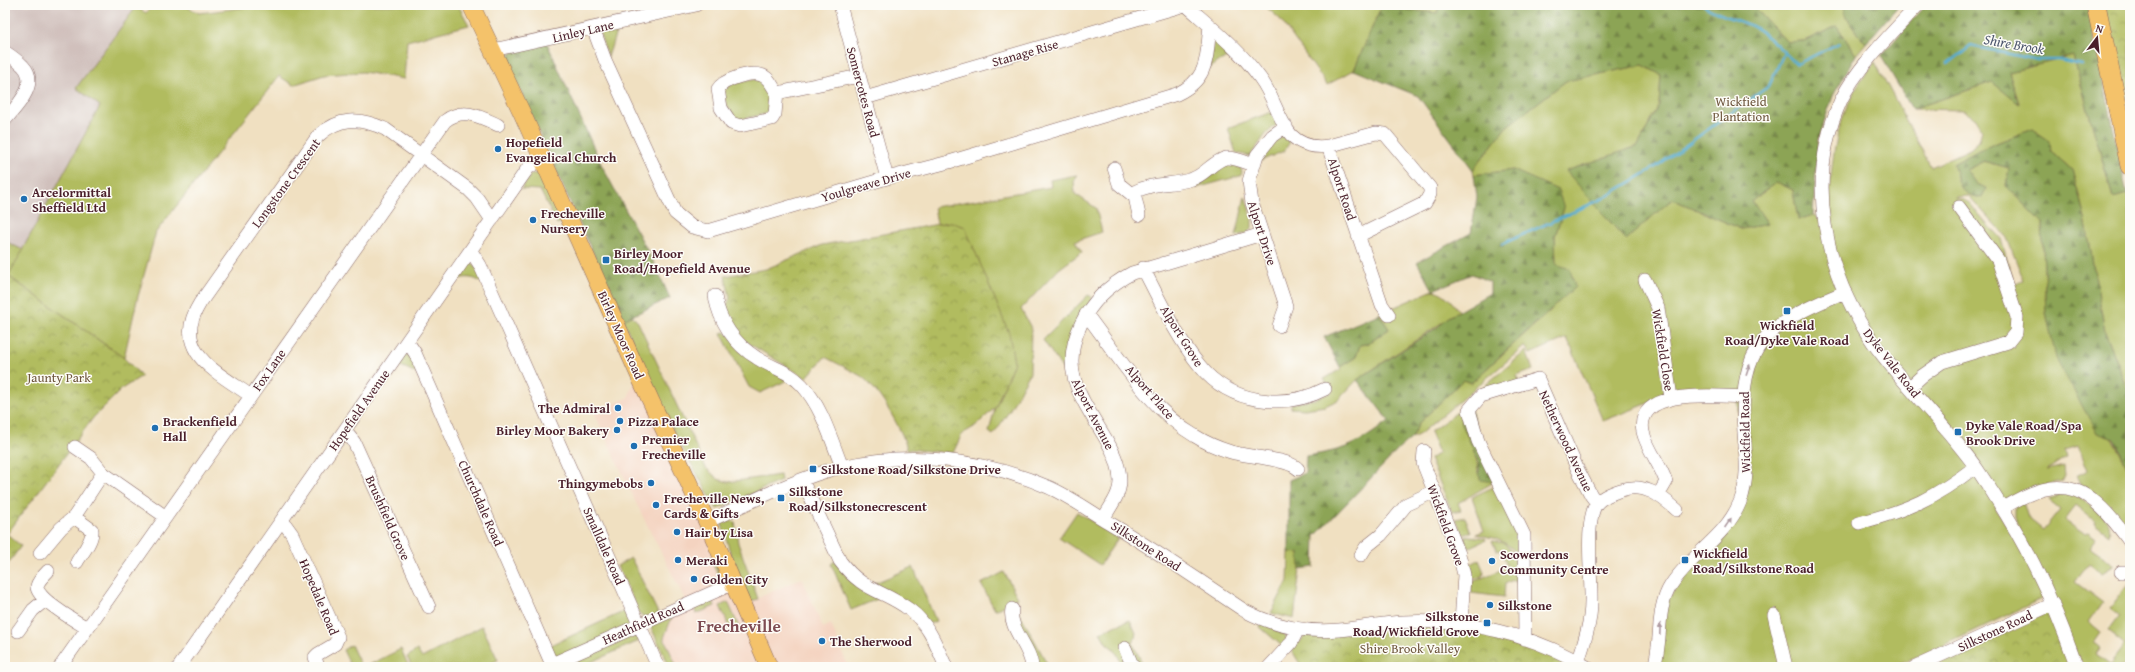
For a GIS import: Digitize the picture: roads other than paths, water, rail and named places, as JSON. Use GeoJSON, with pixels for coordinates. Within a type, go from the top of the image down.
{"type":"FeatureCollection","features":[{"type":"Feature","properties":{"kind":"highway"},"geometry":{"type":"LineString","coordinates":[[2096,5],[2130,166]]}},
{"type":"Feature","properties":{"kind":"main road","name":"Birley Moor Road"},"geometry":{"type":"LineString","coordinates":[[471,5],[543,158],[643,384],[707,522],[769,667]]}},
{"type":"Feature","properties":{"kind":"street","name":"Linley Lane"},"geometry":{"type":"LineString","coordinates":[[493,50],[593,28],[648,10],[696,5]]}},
{"type":"Feature","properties":{"kind":"street","name":"Somercotes Road"},"geometry":{"type":"LineString","coordinates":[[840,5],[886,178]]}},
{"type":"Feature","properties":{"kind":"street","name":"Alport Road"},"geometry":{"type":"LineString","coordinates":[[1186,5],[1233,46],[1260,78],[1291,135],[1304,144],[1319,147],[1328,146],[1383,307],[1389,315]]}},
{"type":"Feature","properties":{"kind":"street","name":"Stanage Rise"},"geometry":{"type":"LineString","coordinates":[[865,98],[1186,5]]}},
{"type":"Feature","properties":{"kind":"street","name":"Dyke Vale Road"},"geometry":{"type":"LineString","coordinates":[[1918,5],[1854,78],[1842,100],[1828,142],[1822,171],[1824,226],[1828,246],[1845,292],[1874,344],[1975,467],[2003,508],[2035,565],[2053,604],[2076,667]]}},
{"type":"Feature","properties":{"kind":"street","name":"Youlgreave Drive"},"geometry":{"type":"LineString","coordinates":[[593,28],[605,60],[670,205],[679,218],[692,227],[708,231],[886,178],[949,162],[1177,94],[1193,84],[1204,70],[1208,50],[1210,26]]}},
{"type":"Feature","properties":{"kind":"street"},"geometry":{"type":"LineString","coordinates":[[5,52],[23,66],[28,78],[28,87],[24,97],[5,120]]}},
{"type":"Feature","properties":{"kind":"street"},"geometry":{"type":"LineString","coordinates":[[757,74],[768,78],[777,93],[776,114],[772,118],[740,126],[731,123],[724,113],[718,89],[721,83],[757,74]]}},
{"type":"Feature","properties":{"kind":"street"},"geometry":{"type":"LineString","coordinates":[[777,93],[859,76]]}},
{"type":"Feature","properties":{"kind":"street","name":"Fox Lane"},"geometry":{"type":"LineString","coordinates":[[60,667],[445,121],[452,115],[462,113],[472,114],[498,126]]}},
{"type":"Feature","properties":{"kind":"street","name":"Longstone Crescent"},"geometry":{"type":"LineString","coordinates":[[251,396],[205,362],[197,354],[189,334],[192,318],[200,303],[318,136],[333,124],[353,120],[375,124],[468,189],[477,198],[492,220]]}},
{"type":"Feature","properties":{"kind":"street","name":"Alport Drive"},"geometry":{"type":"LineString","coordinates":[[1279,326],[1286,306],[1262,234],[1250,192],[1249,181],[1253,165],[1264,144],[1286,126]]}},
{"type":"Feature","properties":{"kind":"street"},"geometry":{"type":"LineString","coordinates":[[1328,146],[1376,133],[1385,134],[1430,188],[1430,194],[1425,203],[1358,236]]}},
{"type":"Feature","properties":{"kind":"street","name":"Hopefield Avenue"},"geometry":{"type":"LineString","coordinates":[[179,667],[528,168],[543,158]]}},
{"type":"Feature","properties":{"kind":"street"},"geometry":{"type":"LineString","coordinates":[[1132,193],[1159,183],[1192,179],[1203,174],[1221,160],[1228,158],[1234,158],[1253,165]]}},
{"type":"Feature","properties":{"kind":"street"},"geometry":{"type":"LineString","coordinates":[[1114,168],[1119,184],[1132,193],[1135,197],[1139,215]]}},
{"type":"Feature","properties":{"kind":"street"},"geometry":{"type":"LineString","coordinates":[[1910,387],[1922,376],[1942,362],[2008,342],[2016,332],[2017,317],[1998,260],[1959,207]]}},
{"type":"Feature","properties":{"kind":"street","name":"Alport Avenue"},"geometry":{"type":"LineString","coordinates":[[1103,519],[1119,492],[1120,472],[1113,451],[1077,389],[1073,378],[1071,366],[1074,344],[1086,314],[1095,301],[1118,280],[1144,268],[1262,234]]}},
{"type":"Feature","properties":{"kind":"street","name":"Smalldale Road"},"geometry":{"type":"LineString","coordinates":[[471,251],[486,279],[658,667]]}},
{"type":"Feature","properties":{"kind":"street","name":"Alport Grove"},"geometry":{"type":"LineString","coordinates":[[1144,268],[1170,318],[1200,366],[1227,388],[1258,400],[1285,402],[1299,400],[1325,389]]}},
{"type":"Feature","properties":{"kind":"street","name":"Wickfield Close"},"geometry":{"type":"LineString","coordinates":[[1645,280],[1658,308],[1671,398]]}},
{"type":"Feature","properties":{"kind":"street","name":"Wickfield Road"},"geometry":{"type":"LineString","coordinates":[[1654,667],[1659,649],[1662,608],[1671,585],[1724,530],[1741,500],[1747,464],[1743,397],[1746,372],[1751,361],[1772,330],[1781,322],[1804,309],[1845,292]]}},
{"type":"Feature","properties":{"kind":"street"},"geometry":{"type":"LineString","coordinates":[[715,296],[719,313],[739,344],[757,358],[792,376],[809,394],[826,428],[842,467]]}},
{"type":"Feature","properties":{"kind":"street","name":"Alport Place"},"geometry":{"type":"LineString","coordinates":[[1086,314],[1160,407],[1194,436],[1232,452],[1258,458],[1290,462],[1298,469]]}},
{"type":"Feature","properties":{"kind":"street","name":"Churchdale Road"},"geometry":{"type":"LineString","coordinates":[[407,340],[415,353],[552,665]]}},
{"type":"Feature","properties":{"kind":"street","name":"Netherwood Avenue"},"geometry":{"type":"LineString","coordinates":[[1525,639],[1524,535],[1478,441],[1469,410],[1481,396],[1538,379],[1580,474],[1597,503]]}},
{"type":"Feature","properties":{"kind":"street"},"geometry":{"type":"LineString","coordinates":[[1659,494],[1666,482],[1664,474],[1644,433],[1643,422],[1645,414],[1652,407],[1671,398],[1709,396],[1743,397]]}},
{"type":"Feature","properties":{"kind":"street","name":"Brushfield Grove"},"geometry":{"type":"LineString","coordinates":[[345,431],[354,442],[429,607]]}},
{"type":"Feature","properties":{"kind":"street"},"geometry":{"type":"LineString","coordinates":[[75,446],[91,458],[103,473],[166,517]]}},
{"type":"Feature","properties":{"kind":"street","name":"Wickfield Grove"},"geometry":{"type":"LineString","coordinates":[[1424,451],[1423,463],[1453,534],[1464,575],[1461,624]]}},
{"type":"Feature","properties":{"kind":"street","name":"Silkstone Road"},"geometry":{"type":"LineString","coordinates":[[707,522],[802,480],[842,467],[887,460],[916,458],[968,462],[996,469],[1049,487],[1071,498],[1245,611],[1259,618],[1298,629],[1338,630],[1410,622],[1461,624],[1525,639],[1582,664]]}},
{"type":"Feature","properties":{"kind":"street"},"geometry":{"type":"LineString","coordinates":[[1859,523],[1894,514],[1920,504],[1975,467]]}},
{"type":"Feature","properties":{"kind":"street"},"geometry":{"type":"LineString","coordinates":[[40,553],[61,528],[74,517],[103,473]]}},
{"type":"Feature","properties":{"kind":"street"},"geometry":{"type":"LineString","coordinates":[[802,480],[840,561],[848,572],[868,588],[900,603],[912,611],[932,636],[946,667]]}},
{"type":"Feature","properties":{"kind":"street"},"geometry":{"type":"LineString","coordinates":[[2003,508],[2024,495],[2045,488],[2064,487],[2073,489],[2097,503],[2130,542]]}},
{"type":"Feature","properties":{"kind":"street"},"geometry":{"type":"LineString","coordinates":[[1582,664],[1591,603],[1590,531],[1594,509],[1597,503],[1609,494],[1627,488],[1644,488],[1659,494],[1678,510]]}},
{"type":"Feature","properties":{"kind":"street"},"geometry":{"type":"LineString","coordinates":[[1362,555],[1366,547],[1381,535],[1407,504],[1435,491]]}},
{"type":"Feature","properties":{"kind":"street"},"geometry":{"type":"LineString","coordinates":[[74,517],[92,530],[88,544],[77,562]]}},
{"type":"Feature","properties":{"kind":"street","name":"Hopedale Road"},"geometry":{"type":"LineString","coordinates":[[282,520],[292,534],[338,637],[335,644],[318,654],[316,657],[318,667]]}},
{"type":"Feature","properties":{"kind":"street"},"geometry":{"type":"LineString","coordinates":[[48,571],[37,587],[38,592],[45,600],[87,628]]}},
{"type":"Feature","properties":{"kind":"street","name":"Heathfield Road"},"geometry":{"type":"LineString","coordinates":[[552,665],[734,583]]}},
{"type":"Feature","properties":{"kind":"street"},"geometry":{"type":"LineString","coordinates":[[18,631],[34,610],[45,600]]}},
{"type":"Feature","properties":{"kind":"street","name":"Silkstone Road"},"geometry":{"type":"LineString","coordinates":[[1915,667],[2053,604]]}},
{"type":"Feature","properties":{"kind":"street"},"geometry":{"type":"LineString","coordinates":[[1012,609],[1012,619],[1029,655],[1032,667]]}},
{"type":"Feature","properties":{"kind":"street"},"geometry":{"type":"LineString","coordinates":[[1774,615],[1786,667]]}},
{"type":"Feature","properties":{"kind":"street"},"geometry":{"type":"LineString","coordinates":[[1269,667],[1291,643],[1298,629]]}},
{"type":"Feature","properties":{"kind":"street"},"geometry":{"type":"LineString","coordinates":[[1125,648],[1133,667]]}},
{"type":"Feature","properties":{"kind":"waterway","name":"Shire Brook"},"geometry":{"type":"LineString","coordinates":[[1704,5],[1718,13],[1758,29],[1797,64],[1839,43]]}},
{"type":"Feature","properties":{"kind":"waterway","name":"Shire Brook"},"geometry":{"type":"LineString","coordinates":[[1948,64],[1971,46],[2038,60],[2059,60],[2082,65]]}},
{"type":"Feature","properties":{"kind":"waterway"},"geometry":{"type":"LineString","coordinates":[[1502,244],[1604,198],[1654,168],[1769,86],[1784,53]]}},
{"type":"Feature","properties":{"kind":"place","name":"Hopefield Evangelical Church"},"geometry":{"type":"Point","coordinates":[498,149]}},
{"type":"Feature","properties":{"kind":"place","name":"Arcelormittal Sheffield Ltd"},"geometry":{"type":"Point","coordinates":[24,199]}},
{"type":"Feature","properties":{"kind":"place","name":"Frecheville Nursery"},"geometry":{"type":"Point","coordinates":[533,220]}},
{"type":"Feature","properties":{"kind":"place","name":"Birley Moor Road/Hopefield Avenue"},"geometry":{"type":"Point","coordinates":[606,260]}},
{"type":"Feature","properties":{"kind":"place","name":"Wickfield Road/Dyke Vale Road"},"geometry":{"type":"Point","coordinates":[1787,311]}},
{"type":"Feature","properties":{"kind":"place","name":"The Admiral"},"geometry":{"type":"Point","coordinates":[618,408]}},
{"type":"Feature","properties":{"kind":"place","name":"Pizza Palace"},"geometry":{"type":"Point","coordinates":[620,421]}},
{"type":"Feature","properties":{"kind":"place","name":"Brackenfield Hall"},"geometry":{"type":"Point","coordinates":[155,428]}},
{"type":"Feature","properties":{"kind":"place","name":"Birley Moor Bakery"},"geometry":{"type":"Point","coordinates":[617,430]}},
{"type":"Feature","properties":{"kind":"place","name":"Dyke Vale Road/Spa Brook Drive"},"geometry":{"type":"Point","coordinates":[1958,432]}},
{"type":"Feature","properties":{"kind":"place","name":"Premier Frecheville"},"geometry":{"type":"Point","coordinates":[634,446]}},
{"type":"Feature","properties":{"kind":"place","name":"Silkstone Road/Silkstone Drive"},"geometry":{"type":"Point","coordinates":[813,469]}},
{"type":"Feature","properties":{"kind":"place","name":"Thingymebobs"},"geometry":{"type":"Point","coordinates":[651,483]}},
{"type":"Feature","properties":{"kind":"place","name":"Silkstone Road/Silkstonecrescent"},"geometry":{"type":"Point","coordinates":[781,498]}},
{"type":"Feature","properties":{"kind":"place","name":"Frecheville News, Cards & Gifts"},"geometry":{"type":"Point","coordinates":[656,505]}},
{"type":"Feature","properties":{"kind":"place","name":"Hair by Lisa"},"geometry":{"type":"Point","coordinates":[677,532]}},
{"type":"Feature","properties":{"kind":"place","name":"Meraki"},"geometry":{"type":"Point","coordinates":[678,560]}},
{"type":"Feature","properties":{"kind":"place","name":"Wickfield Road/Silkstone Road"},"geometry":{"type":"Point","coordinates":[1685,560]}},
{"type":"Feature","properties":{"kind":"place","name":"Scowerdons Community Centre"},"geometry":{"type":"Point","coordinates":[1492,561]}},
{"type":"Feature","properties":{"kind":"place","name":"Golden City"},"geometry":{"type":"Point","coordinates":[694,579]}},
{"type":"Feature","properties":{"kind":"place","name":"Silkstone"},"geometry":{"type":"Point","coordinates":[1490,605]}},
{"type":"Feature","properties":{"kind":"place","name":"Silkstone Road/Wickfield Grove"},"geometry":{"type":"Point","coordinates":[1487,623]}},
{"type":"Feature","properties":{"kind":"place","name":"The Sherwood"},"geometry":{"type":"Point","coordinates":[822,641]}},
{"type":"Feature","properties":{"kind":"district","name":"Frecheville"},"geometry":{"type":"Point","coordinates":[739,625]}},
{"type":"Feature","properties":{"kind":"park label","name":"Wickfield Plantation"},"geometry":{"type":"Point","coordinates":[1741,108]}},
{"type":"Feature","properties":{"kind":"park label","name":"Jaunty Park"},"geometry":{"type":"Point","coordinates":[59,377]}},
{"type":"Feature","properties":{"kind":"park label","name":"Shire Brook Valley"},"geometry":{"type":"Point","coordinates":[1410,648]}}]}
